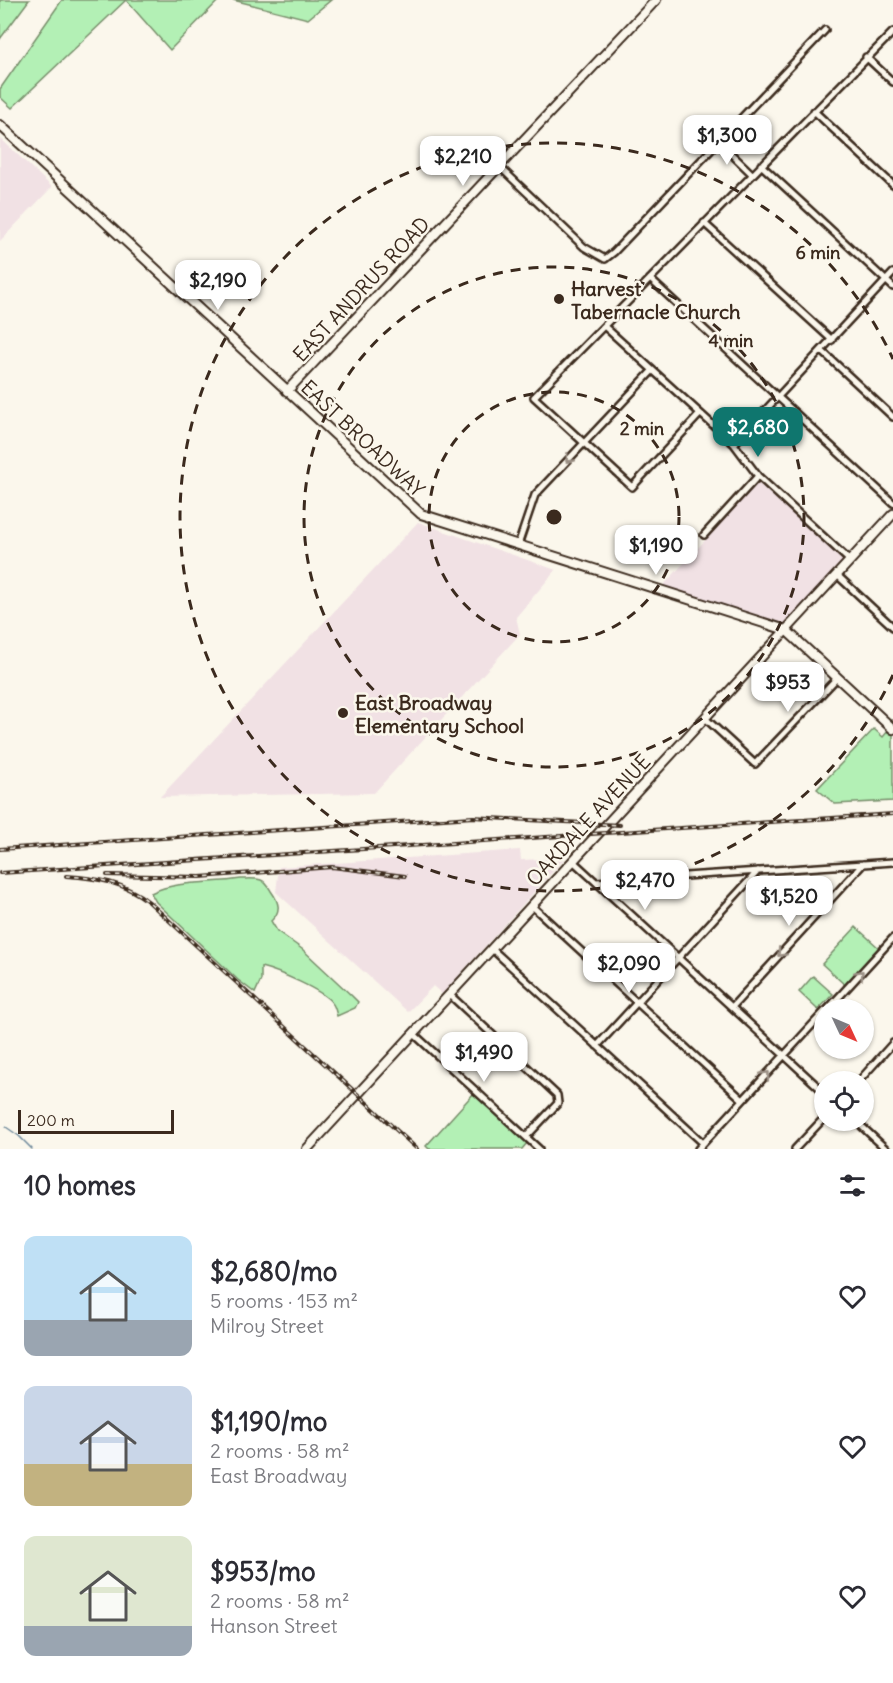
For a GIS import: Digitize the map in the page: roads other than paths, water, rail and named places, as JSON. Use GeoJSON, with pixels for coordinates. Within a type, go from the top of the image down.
{"type":"FeatureCollection","features":[{"type":"Feature","properties":{"kind":"street","name":"EAST ANDRUS ROAD"},"geometry":{"type":"LineString","coordinates":[[287,391],[656,0]]}},
{"type":"Feature","properties":{"kind":"street"},"geometry":{"type":"LineString","coordinates":[[500,166],[584,247],[605,259],[825,30]]}},
{"type":"Feature","properties":{"kind":"street"},"geometry":{"type":"LineString","coordinates":[[700,414],[632,488],[534,397],[893,32]]}},
{"type":"Feature","properties":{"kind":"street"},"geometry":{"type":"LineString","coordinates":[[866,57],[893,82]]}},
{"type":"Feature","properties":{"kind":"street"},"geometry":{"type":"LineString","coordinates":[[814,111],[893,184]]}},
{"type":"Feature","properties":{"kind":"street","name":"EAST BROADWAY"},"geometry":{"type":"LineString","coordinates":[[0,125],[421,514],[786,630],[893,729]]}},
{"type":"Feature","properties":{"kind":"street"},"geometry":{"type":"LineString","coordinates":[[718,142],[752,174]]}},
{"type":"Feature","properties":{"kind":"street"},"geometry":{"type":"LineString","coordinates":[[761,165],[893,287]]}},
{"type":"Feature","properties":{"kind":"street"},"geometry":{"type":"LineString","coordinates":[[704,223],[832,340]]}},
{"type":"Feature","properties":{"kind":"street"},"geometry":{"type":"LineString","coordinates":[[735,444],[893,273]]}},
{"type":"Feature","properties":{"kind":"street"},"geometry":{"type":"LineString","coordinates":[[650,279],[893,503]]}},
{"type":"Feature","properties":{"kind":"street"},"geometry":{"type":"LineString","coordinates":[[604,326],[735,444],[758,476],[850,561]]}},
{"type":"Feature","properties":{"kind":"street"},"geometry":{"type":"LineString","coordinates":[[822,351],[893,417]]}},
{"type":"Feature","properties":{"kind":"street"},"geometry":{"type":"LineString","coordinates":[[518,545],[535,495],[652,371]]}},
{"type":"Feature","properties":{"kind":"street"},"geometry":{"type":"LineString","coordinates":[[704,535],[758,476]]}},
{"type":"Feature","properties":{"kind":"street","name":"OAKDALE AVENUE"},"geometry":{"type":"LineString","coordinates":[[308,1149],[786,630],[891,520]]}},
{"type":"Feature","properties":{"kind":"street"},"geometry":{"type":"LineString","coordinates":[[837,575],[893,627]]}},
{"type":"Feature","properties":{"kind":"street"},"geometry":{"type":"LineString","coordinates":[[705,718],[755,764],[837,678]]}},
{"type":"Feature","properties":{"kind":"street"},"geometry":{"type":"LineString","coordinates":[[573,861],[814,1083]]}},
{"type":"Feature","properties":{"kind":"street"},"geometry":{"type":"LineString","coordinates":[[596,882],[893,862]]}},
{"type":"Feature","properties":{"kind":"street"},"geometry":{"type":"LineString","coordinates":[[732,1007],[863,864]]}},
{"type":"Feature","properties":{"kind":"street"},"geometry":{"type":"LineString","coordinates":[[597,1046],[758,871]]}},
{"type":"Feature","properties":{"kind":"street"},"geometry":{"type":"LineString","coordinates":[[532,906],[743,1100]]}},
{"type":"Feature","properties":{"kind":"street"},"geometry":{"type":"LineString","coordinates":[[837,999],[892,941]]}},
{"type":"Feature","properties":{"kind":"street"},"geometry":{"type":"LineString","coordinates":[[492,949],[703,1143]]}},
{"type":"Feature","properties":{"kind":"street"},"geometry":{"type":"LineString","coordinates":[[450,994],[555,1092],[559,1100],[556,1105],[526,1137]]}},
{"type":"Feature","properties":{"kind":"street"},"geometry":{"type":"LineString","coordinates":[[698,1149],[814,1023]]}},
{"type":"Feature","properties":{"kind":"street"},"geometry":{"type":"LineString","coordinates":[[414,1034],[539,1149]]}},
{"type":"Feature","properties":{"kind":"street"},"geometry":{"type":"LineString","coordinates":[[868,1071],[893,1043]]}},
{"type":"Feature","properties":{"kind":"street"},"geometry":{"type":"LineString","coordinates":[[795,1149],[814,1129]]}},
{"type":"Feature","properties":{"kind":"street"},"geometry":{"type":"LineString","coordinates":[[866,1131],[884,1148]]}},
{"type":"Feature","properties":{"kind":"waterway"},"geometry":{"type":"LineString","coordinates":[[6,1127],[32,1149]]}},
{"type":"Feature","properties":{"kind":"railway"},"geometry":{"type":"LineString","coordinates":[[0,873],[893,814]]}},
{"type":"Feature","properties":{"kind":"railway"},"geometry":{"type":"LineString","coordinates":[[0,849],[473,817],[620,825]]}},
{"type":"Feature","properties":{"kind":"railway"},"geometry":{"type":"LineString","coordinates":[[107,875],[200,877],[332,867],[405,876]]}},
{"type":"Feature","properties":{"kind":"railway"},"geometry":{"type":"LineString","coordinates":[[66,876],[110,882],[140,895],[417,1149]]}},
{"type":"Feature","properties":{"kind":"place","name":"Harvest Tabernacle Church"},"geometry":{"type":"Point","coordinates":[559,299]}},
{"type":"Feature","properties":{"kind":"place","name":"East Broadway Elementary School"},"geometry":{"type":"Point","coordinates":[343,713]}}]}
